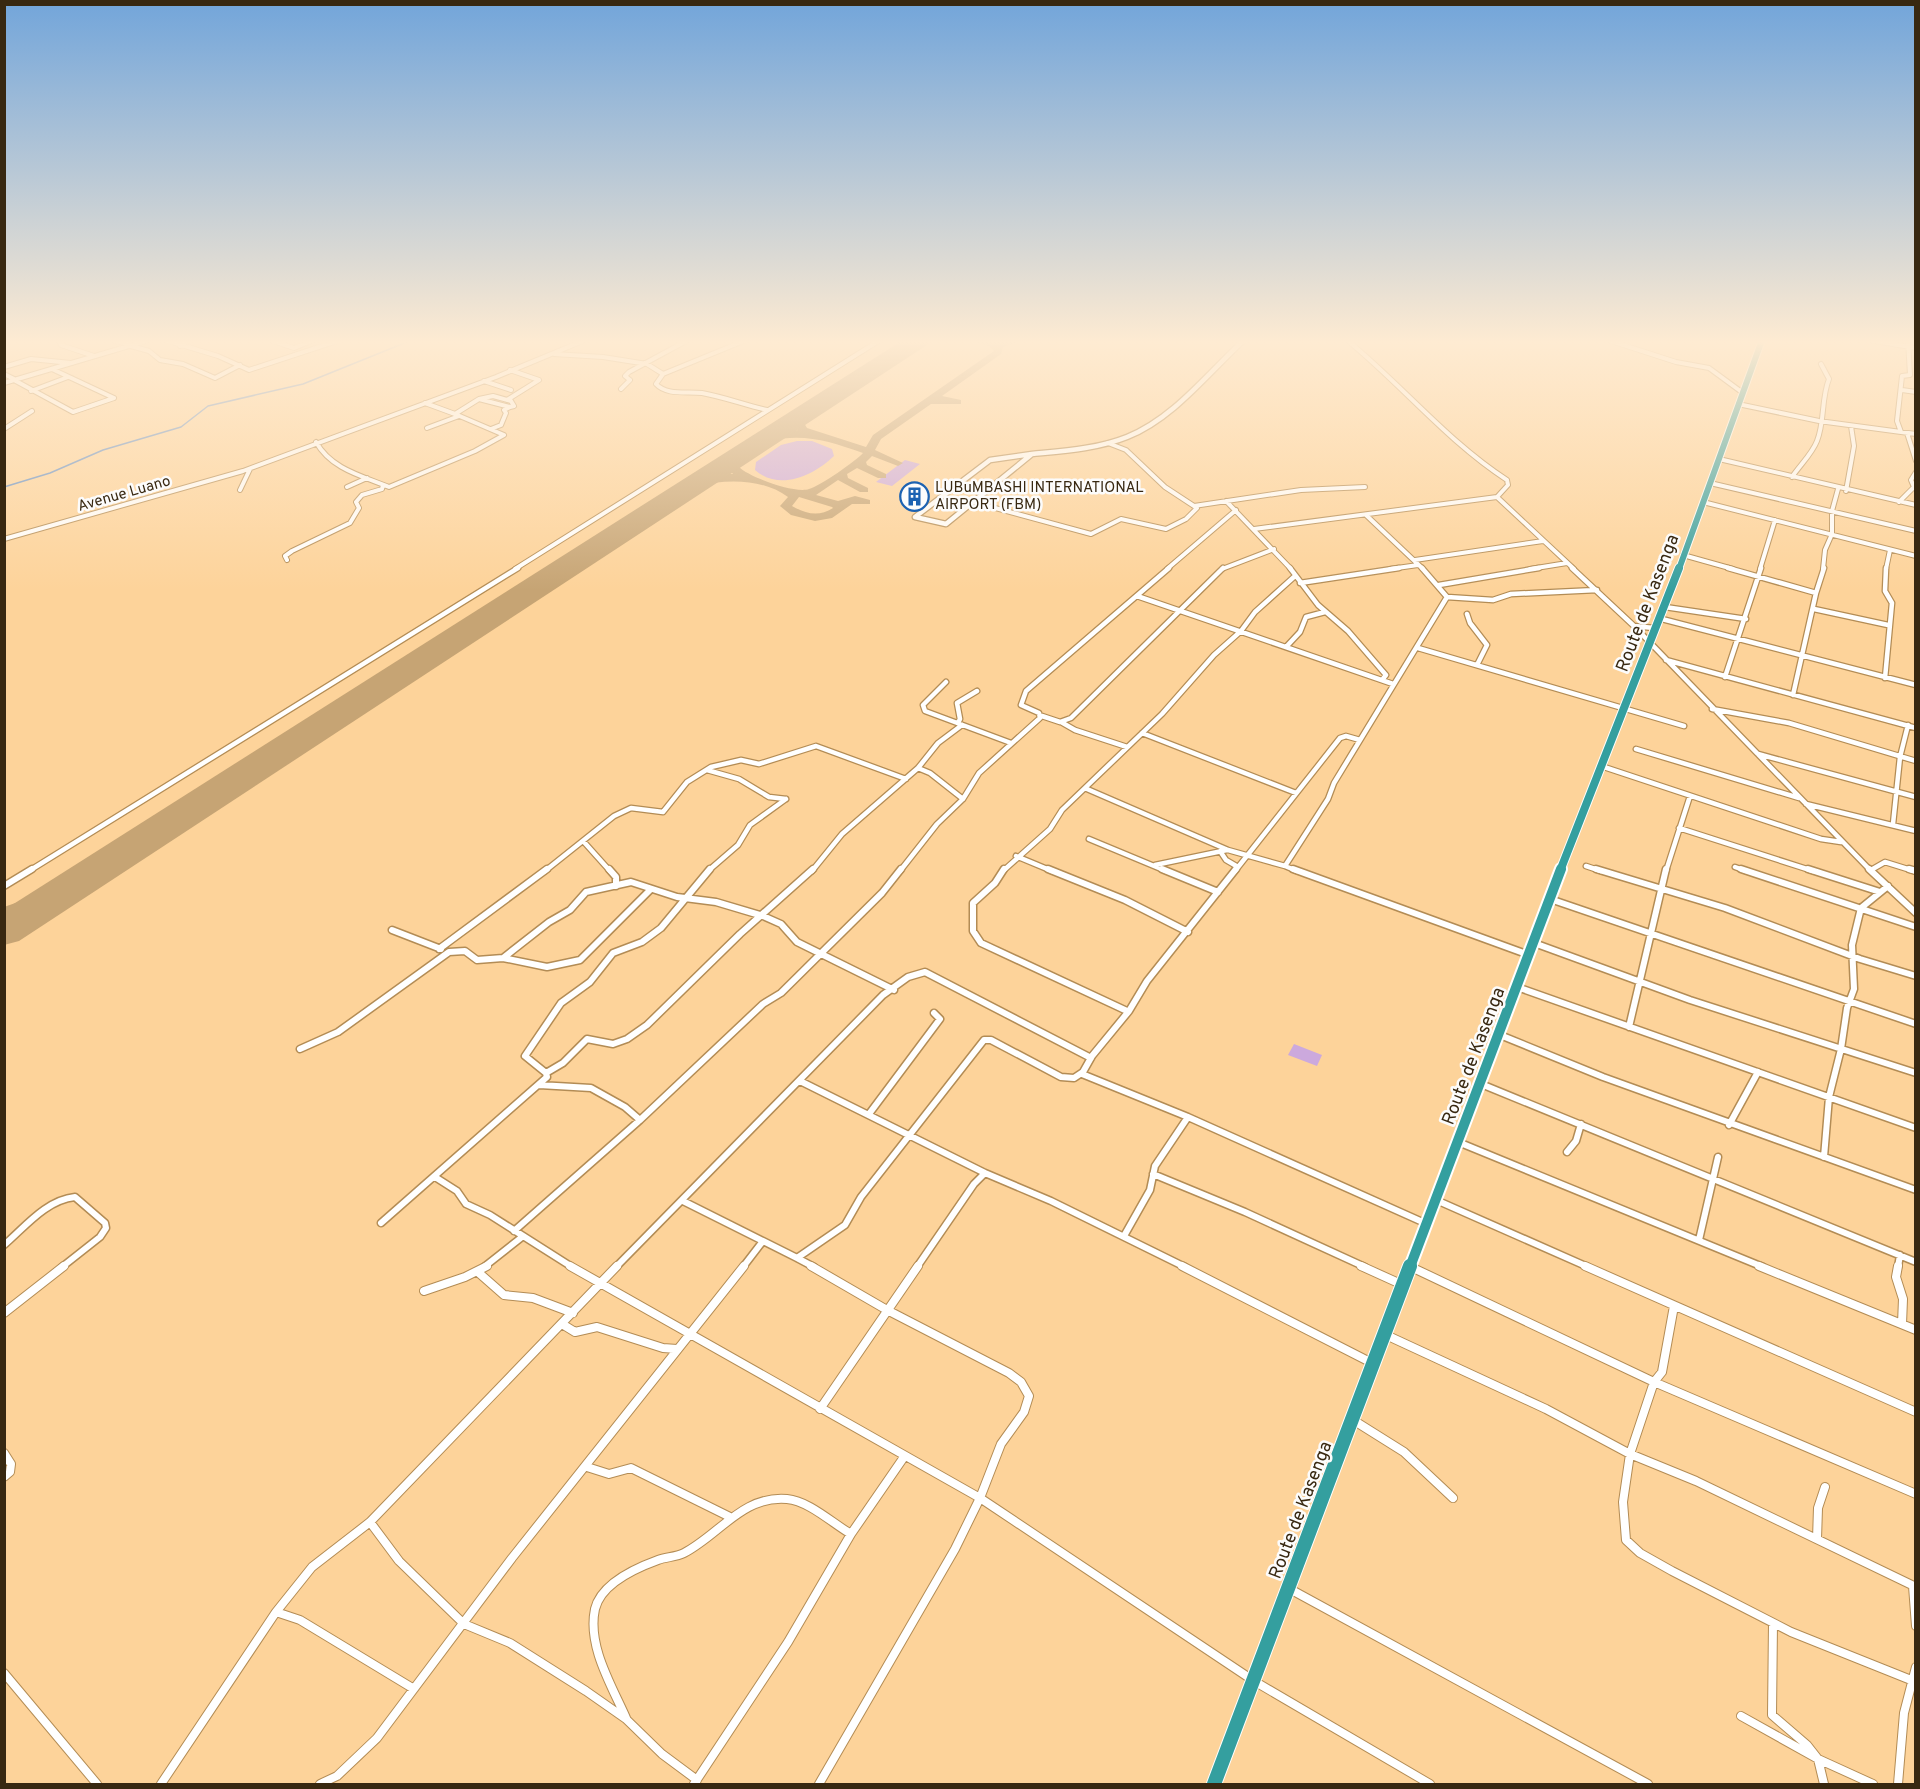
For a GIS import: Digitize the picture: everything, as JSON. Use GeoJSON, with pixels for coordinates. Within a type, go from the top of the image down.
{"type":"FeatureCollection","features":[{"type":"Feature","properties":{"kind":"highway","name":"Route de Kasenga"},"geometry":{"type":"LineString","coordinates":[[1214,1785],[1648,643],[1665,607],[1731,423]]}},
{"type":"Feature","properties":{"kind":"main road"},"geometry":{"type":"LineString","coordinates":[[1032,454],[944,525],[915,517],[987,462],[1032,454],[1108,443],[1146,428],[1151,423]]}},
{"type":"Feature","properties":{"kind":"street","name":"Avenue Luano"},"geometry":{"type":"LineString","coordinates":[[4,539],[251,468],[295,448],[304,447],[368,423]]}},
{"type":"Feature","properties":{"kind":"street"},"geometry":{"type":"LineString","coordinates":[[427,428],[437,423]]}},
{"type":"Feature","properties":{"kind":"street"},"geometry":{"type":"LineString","coordinates":[[304,447],[321,452],[341,468],[389,487],[504,435],[482,423]]}},
{"type":"Feature","properties":{"kind":"street"},"geometry":{"type":"LineString","coordinates":[[491,429],[502,423]]}},
{"type":"Feature","properties":{"kind":"street"},"geometry":{"type":"LineString","coordinates":[[4,886],[274,721],[746,423]]}},
{"type":"Feature","properties":{"kind":"street"},"geometry":{"type":"LineString","coordinates":[[1254,529],[1497,497],[1508,485],[1507,480],[1479,462],[1436,423]]}},
{"type":"Feature","properties":{"kind":"street"},"geometry":{"type":"LineString","coordinates":[[1792,477],[1816,442],[1819,423]]}},
{"type":"Feature","properties":{"kind":"street"},"geometry":{"type":"LineString","coordinates":[[1835,423],[1916,434]]}},
{"type":"Feature","properties":{"kind":"street"},"geometry":{"type":"LineString","coordinates":[[1898,423],[1901,432]]}},
{"type":"Feature","properties":{"kind":"street"},"geometry":{"type":"LineString","coordinates":[[1846,491],[1854,446],[1851,426]]}},
{"type":"Feature","properties":{"kind":"street"},"geometry":{"type":"LineString","coordinates":[[1907,433],[1916,461]]}},
{"type":"Feature","properties":{"kind":"street"},"geometry":{"type":"LineString","coordinates":[[316,442],[321,452]]}},
{"type":"Feature","properties":{"kind":"street"},"geometry":{"type":"LineString","coordinates":[[973,502],[1091,534],[1119,520],[1166,529],[1186,519],[1197,508],[1165,488],[1126,450],[1108,443]]}},
{"type":"Feature","properties":{"kind":"street"},"geometry":{"type":"LineString","coordinates":[[1719,459],[1846,491],[1916,505]]}},
{"type":"Feature","properties":{"kind":"street"},"geometry":{"type":"LineString","coordinates":[[240,490],[251,468]]}},
{"type":"Feature","properties":{"kind":"street"},"geometry":{"type":"LineString","coordinates":[[1899,502],[1914,488],[1911,480],[1916,472]]}},
{"type":"Feature","properties":{"kind":"street"},"geometry":{"type":"LineString","coordinates":[[347,487],[367,478]]}},
{"type":"Feature","properties":{"kind":"street"},"geometry":{"type":"LineString","coordinates":[[1710,483],[1916,531]]}},
{"type":"Feature","properties":{"kind":"street"},"geometry":{"type":"LineString","coordinates":[[287,560],[285,556],[291,551],[350,522],[359,508],[356,504],[358,498],[382,489],[383,485]]}},
{"type":"Feature","properties":{"kind":"street"},"geometry":{"type":"LineString","coordinates":[[1194,506],[1315,488],[1365,487]]}},
{"type":"Feature","properties":{"kind":"street"},"geometry":{"type":"LineString","coordinates":[[1793,695],[1824,564],[1825,550],[1832,534],[1832,511],[1838,489]]}},
{"type":"Feature","properties":{"kind":"street"},"geometry":{"type":"LineString","coordinates":[[1497,497],[1634,626],[1664,660],[1758,754],[1842,843],[1915,913]]}},
{"type":"Feature","properties":{"kind":"street"},"geometry":{"type":"LineString","coordinates":[[1226,501],[1274,549],[1300,584],[1325,612],[1348,631],[1386,675],[1382,680]]}},
{"type":"Feature","properties":{"kind":"street"},"geometry":{"type":"LineString","coordinates":[[1703,502],[1916,556]]}},
{"type":"Feature","properties":{"kind":"street"},"geometry":{"type":"LineString","coordinates":[[1127,747],[1075,730],[1021,705],[1026,691],[1236,510]]}},
{"type":"Feature","properties":{"kind":"street"},"geometry":{"type":"LineString","coordinates":[[1366,515],[1438,585],[1447,597],[1493,600],[1510,594],[1597,590]]}},
{"type":"Feature","properties":{"kind":"street"},"geometry":{"type":"LineString","coordinates":[[1725,677],[1739,641],[1775,520]]}},
{"type":"Feature","properties":{"kind":"street"},"geometry":{"type":"LineString","coordinates":[[1300,584],[1543,541]]}},
{"type":"Feature","properties":{"kind":"street"},"geometry":{"type":"LineString","coordinates":[[1060,722],[1071,718],[1225,567],[1274,549]]}},
{"type":"Feature","properties":{"kind":"street"},"geometry":{"type":"LineString","coordinates":[[1886,678],[1888,625],[1892,603],[1885,591],[1885,575],[1890,550]]}},
{"type":"Feature","properties":{"kind":"street"},"geometry":{"type":"LineString","coordinates":[[1683,555],[1816,592]]}},
{"type":"Feature","properties":{"kind":"street"},"geometry":{"type":"LineString","coordinates":[[1438,585],[1567,563]]}},
{"type":"Feature","properties":{"kind":"street"},"geometry":{"type":"LineString","coordinates":[[1127,1011],[981,943],[973,931],[973,903],[979,894],[995,883],[1006,865],[1050,829],[1062,810],[1087,789],[1180,695],[1214,655],[1241,631],[1255,612],[1295,576]]}},
{"type":"Feature","properties":{"kind":"street"},"geometry":{"type":"LineString","coordinates":[[1137,596],[1393,684]]}},
{"type":"Feature","properties":{"kind":"street"},"geometry":{"type":"LineString","coordinates":[[1285,866],[1328,800],[1334,783],[1447,597]]}},
{"type":"Feature","properties":{"kind":"street"},"geometry":{"type":"LineString","coordinates":[[1665,607],[1746,619]]}},
{"type":"Feature","properties":{"kind":"street"},"geometry":{"type":"LineString","coordinates":[[1814,609],[1888,625]]}},
{"type":"Feature","properties":{"kind":"street"},"geometry":{"type":"LineString","coordinates":[[1286,647],[1300,632],[1306,617],[1325,612]]}},
{"type":"Feature","properties":{"kind":"street"},"geometry":{"type":"LineString","coordinates":[[1467,614],[1470,624],[1486,645],[1477,665]]}},
{"type":"Feature","properties":{"kind":"street"},"geometry":{"type":"LineString","coordinates":[[1634,626],[1656,623],[1916,685]]}},
{"type":"Feature","properties":{"kind":"street"},"geometry":{"type":"LineString","coordinates":[[1418,648],[1623,710],[1684,726]]}},
{"type":"Feature","properties":{"kind":"street"},"geometry":{"type":"LineString","coordinates":[[1664,660],[1916,728]]}},
{"type":"Feature","properties":{"kind":"street"},"geometry":{"type":"LineString","coordinates":[[946,682],[922,708],[1011,743]]}},
{"type":"Feature","properties":{"kind":"street"},"geometry":{"type":"LineString","coordinates":[[960,724],[956,709],[959,699],[977,692]]}},
{"type":"Feature","properties":{"kind":"street"},"geometry":{"type":"LineString","coordinates":[[1712,709],[1735,711],[1787,724],[1916,761]]}},
{"type":"Feature","properties":{"kind":"street"},"geometry":{"type":"LineString","coordinates":[[514,1231],[639,1120],[763,1004],[781,993],[882,893],[937,824],[963,799],[979,773],[1042,716]]}},
{"type":"Feature","properties":{"kind":"street"},"geometry":{"type":"LineString","coordinates":[[546,1073],[563,1064],[587,1039],[613,1044],[640,1031],[740,934],[811,872],[842,834],[918,768],[938,743],[960,724]]}},
{"type":"Feature","properties":{"kind":"street"},"geometry":{"type":"LineString","coordinates":[[1893,824],[1892,811],[1898,792],[1900,757],[1908,725]]}},
{"type":"Feature","properties":{"kind":"street"},"geometry":{"type":"LineString","coordinates":[[1142,733],[1296,793]]}},
{"type":"Feature","properties":{"kind":"street"},"geometry":{"type":"LineString","coordinates":[[797,1258],[845,1225],[861,1197],[981,1042],[987,1038],[1061,1077],[1072,1078],[1082,1074],[1091,1058],[1110,1037],[1127,1011],[1139,1001],[1148,981],[1340,738],[1346,736],[1360,740]]}},
{"type":"Feature","properties":{"kind":"street"},"geometry":{"type":"LineString","coordinates":[[439,949],[584,842],[614,816],[630,808],[663,812],[687,782],[721,764],[741,760],[759,764],[820,746],[906,779]]}},
{"type":"Feature","properties":{"kind":"street"},"geometry":{"type":"LineString","coordinates":[[1636,749],[1803,801],[1916,831]]}},
{"type":"Feature","properties":{"kind":"street"},"geometry":{"type":"LineString","coordinates":[[1758,754],[1916,796]]}},
{"type":"Feature","properties":{"kind":"street"},"geometry":{"type":"LineString","coordinates":[[1601,766],[1821,839],[1842,843]]}},
{"type":"Feature","properties":{"kind":"street"},"geometry":{"type":"LineString","coordinates":[[918,768],[930,773],[963,799]]}},
{"type":"Feature","properties":{"kind":"street"},"geometry":{"type":"LineString","coordinates":[[546,1073],[525,1056],[555,1008],[590,982],[613,953],[651,937],[703,875],[738,845],[750,825],[786,799],[770,798],[739,779],[707,770]]}},
{"type":"Feature","properties":{"kind":"street"},"geometry":{"type":"LineString","coordinates":[[1087,789],[1228,850],[1285,866],[1529,955]]}},
{"type":"Feature","properties":{"kind":"street"},"geometry":{"type":"LineString","coordinates":[[1629,1027],[1642,983],[1660,889],[1690,796]]}},
{"type":"Feature","properties":{"kind":"street"},"geometry":{"type":"LineString","coordinates":[[1679,828],[1880,892]]}},
{"type":"Feature","properties":{"kind":"street"},"geometry":{"type":"LineString","coordinates":[[1089,838],[1218,892]]}},
{"type":"Feature","properties":{"kind":"street"},"geometry":{"type":"LineString","coordinates":[[584,842],[616,877],[616,886]]}},
{"type":"Feature","properties":{"kind":"street"},"geometry":{"type":"LineString","coordinates":[[1155,865],[1228,850]]}},
{"type":"Feature","properties":{"kind":"street"},"geometry":{"type":"LineString","coordinates":[[1220,851],[1226,860],[1238,867]]}},
{"type":"Feature","properties":{"kind":"street"},"geometry":{"type":"LineString","coordinates":[[1016,856],[1125,900],[1188,932]]}},
{"type":"Feature","properties":{"kind":"street"},"geometry":{"type":"LineString","coordinates":[[1871,870],[1885,862],[1916,871]]}},
{"type":"Feature","properties":{"kind":"street"},"geometry":{"type":"LineString","coordinates":[[1587,866],[1725,908],[1852,956],[1916,976]]}},
{"type":"Feature","properties":{"kind":"street"},"geometry":{"type":"LineString","coordinates":[[1735,867],[1916,927]]}},
{"type":"Feature","properties":{"kind":"street"},"geometry":{"type":"LineString","coordinates":[[503,958],[549,922],[570,910],[586,892],[631,882],[685,898],[716,902],[763,916],[781,924],[797,942],[894,990]]}},
{"type":"Feature","properties":{"kind":"street"},"geometry":{"type":"LineString","coordinates":[[1824,1157],[1829,1097],[1854,988],[1852,945],[1861,908],[1888,886]]}},
{"type":"Feature","properties":{"kind":"street"},"geometry":{"type":"LineString","coordinates":[[392,930],[449,952],[465,951],[473,958],[488,961],[503,958],[547,967],[580,960],[651,889]]}},
{"type":"Feature","properties":{"kind":"street"},"geometry":{"type":"LineString","coordinates":[[1550,899],[1916,1024]]}},
{"type":"Feature","properties":{"kind":"street"},"geometry":{"type":"LineString","coordinates":[[1534,943],[1642,983],[1916,1074]]}},
{"type":"Feature","properties":{"kind":"street"},"geometry":{"type":"LineString","coordinates":[[300,1049],[338,1032],[449,952]]}},
{"type":"Feature","properties":{"kind":"street"},"geometry":{"type":"LineString","coordinates":[[161,1785],[276,1612],[312,1567],[370,1522],[883,995],[894,990],[913,974],[925,972],[1091,1058]]}},
{"type":"Feature","properties":{"kind":"street"},"geometry":{"type":"LineString","coordinates":[[1517,987],[1916,1128]]}},
{"type":"Feature","properties":{"kind":"street"},"geometry":{"type":"LineString","coordinates":[[869,1114],[921,1046],[926,1033],[940,1019],[934,1013]]}},
{"type":"Feature","properties":{"kind":"street"},"geometry":{"type":"LineString","coordinates":[[1500,1035],[1561,1062],[1729,1125],[1916,1190]]}},
{"type":"Feature","properties":{"kind":"street"},"geometry":{"type":"LineString","coordinates":[[1729,1125],[1758,1072]]}},
{"type":"Feature","properties":{"kind":"street"},"geometry":{"type":"LineString","coordinates":[[381,1223],[547,1077],[546,1073]]}},
{"type":"Feature","properties":{"kind":"street"},"geometry":{"type":"LineString","coordinates":[[1082,1074],[1188,1117],[1427,1224]]}},
{"type":"Feature","properties":{"kind":"street"},"geometry":{"type":"LineString","coordinates":[[800,1080],[985,1173],[1124,1236],[1374,1364]]}},
{"type":"Feature","properties":{"kind":"street"},"geometry":{"type":"LineString","coordinates":[[539,1084],[591,1088],[625,1107],[639,1120]]}},
{"type":"Feature","properties":{"kind":"street"},"geometry":{"type":"LineString","coordinates":[[1481,1084],[1914,1262]]}},
{"type":"Feature","properties":{"kind":"street"},"geometry":{"type":"LineString","coordinates":[[1124,1236],[1150,1190],[1153,1174],[1165,1150],[1188,1117]]}},
{"type":"Feature","properties":{"kind":"street"},"geometry":{"type":"LineString","coordinates":[[1567,1152],[1576,1141],[1581,1124]]}},
{"type":"Feature","properties":{"kind":"street"},"geometry":{"type":"LineString","coordinates":[[1458,1142],[1916,1330]]}},
{"type":"Feature","properties":{"kind":"street"},"geometry":{"type":"LineString","coordinates":[[1699,1240],[1718,1158]]}},
{"type":"Feature","properties":{"kind":"street"},"geometry":{"type":"LineString","coordinates":[[820,1409],[974,1184],[985,1173]]}},
{"type":"Feature","properties":{"kind":"street"},"geometry":{"type":"LineString","coordinates":[[1153,1174],[1245,1212],[1404,1286]]}},
{"type":"Feature","properties":{"kind":"street"},"geometry":{"type":"LineString","coordinates":[[435,1177],[457,1191],[466,1204],[600,1285],[692,1334],[904,1457],[980,1498],[1254,1681],[1430,1785]]}},
{"type":"Feature","properties":{"kind":"street"},"geometry":{"type":"LineString","coordinates":[[4,1245],[54,1201],[69,1196],[75,1197],[105,1223],[106,1228],[100,1237],[4,1313]]}},
{"type":"Feature","properties":{"kind":"street"},"geometry":{"type":"LineString","coordinates":[[1436,1200],[1916,1412]]}},
{"type":"Feature","properties":{"kind":"street"},"geometry":{"type":"LineString","coordinates":[[683,1201],[741,1228],[843,1282],[887,1310],[1009,1373],[1026,1388],[1027,1405],[1001,1444],[980,1498],[955,1549],[819,1785]]}},
{"type":"Feature","properties":{"kind":"street"},"geometry":{"type":"LineString","coordinates":[[424,1291],[463,1280],[491,1266],[522,1237]]}},
{"type":"Feature","properties":{"kind":"street"},"geometry":{"type":"LineString","coordinates":[[321,1785],[337,1776],[358,1758],[414,1689],[512,1558],[587,1467],[763,1241]]}},
{"type":"Feature","properties":{"kind":"street"},"geometry":{"type":"LineString","coordinates":[[1900,1255],[1896,1277],[1903,1299],[1902,1324]]}},
{"type":"Feature","properties":{"kind":"street"},"geometry":{"type":"LineString","coordinates":[[1411,1267],[1654,1382],[1916,1494]]}},
{"type":"Feature","properties":{"kind":"street"},"geometry":{"type":"LineString","coordinates":[[478,1273],[504,1295],[533,1298],[573,1312]]}},
{"type":"Feature","properties":{"kind":"street"},"geometry":{"type":"LineString","coordinates":[[1674,1306],[1662,1372],[1654,1382],[1630,1454],[1623,1502],[1626,1540],[1640,1553],[1672,1572],[1773,1623],[1913,1681]]}},
{"type":"Feature","properties":{"kind":"street"},"geometry":{"type":"LineString","coordinates":[[562,1324],[575,1332],[597,1327],[663,1348],[677,1349]]}},
{"type":"Feature","properties":{"kind":"street"},"geometry":{"type":"LineString","coordinates":[[1385,1335],[1546,1409],[1630,1454],[1696,1481],[1914,1586],[1916,1626]]}},
{"type":"Feature","properties":{"kind":"street"},"geometry":{"type":"LineString","coordinates":[[1352,1420],[1404,1452],[1453,1498]]}},
{"type":"Feature","properties":{"kind":"street"},"geometry":{"type":"LineString","coordinates":[[4,1453],[11,1464],[10,1472],[4,1477]]}},
{"type":"Feature","properties":{"kind":"street"},"geometry":{"type":"LineString","coordinates":[[370,1522],[406,1568],[464,1624],[510,1642],[626,1719],[662,1754],[696,1782],[788,1642],[851,1534],[904,1457]]}},
{"type":"Feature","properties":{"kind":"street"},"geometry":{"type":"LineString","coordinates":[[587,1467],[609,1474],[631,1468],[730,1517]]}},
{"type":"Feature","properties":{"kind":"street"},"geometry":{"type":"LineString","coordinates":[[1817,1539],[1818,1508],[1825,1487]]}},
{"type":"Feature","properties":{"kind":"street"},"geometry":{"type":"LineString","coordinates":[[626,1719],[593,1631],[595,1607],[600,1598],[627,1575],[650,1563],[681,1555],[730,1517],[747,1506],[757,1503],[795,1500],[851,1534]]}},
{"type":"Feature","properties":{"kind":"street"},"geometry":{"type":"LineString","coordinates":[[1288,1588],[1648,1785]]}},
{"type":"Feature","properties":{"kind":"street"},"geometry":{"type":"LineString","coordinates":[[276,1612],[300,1620],[414,1689]]}},
{"type":"Feature","properties":{"kind":"street"},"geometry":{"type":"LineString","coordinates":[[1773,1623],[1772,1715],[1807,1745],[1818,1759],[1824,1785]]}},
{"type":"Feature","properties":{"kind":"street"},"geometry":{"type":"LineString","coordinates":[[1898,1785],[1904,1713],[1916,1667]]}},
{"type":"Feature","properties":{"kind":"street"},"geometry":{"type":"LineString","coordinates":[[4,1672],[97,1785]]}},
{"type":"Feature","properties":{"kind":"street"},"geometry":{"type":"LineString","coordinates":[[1741,1716],[1818,1759],[1873,1785]]}},
{"type":"Feature","properties":{"kind":"shaded area"},"geometry":{"type":"Polygon","coordinates":[[[797,441],[812,441],[832,449],[834,456],[807,475],[786,480],[775,480],[755,470],[756,462],[781,445],[797,441]]]}},
{"type":"Feature","properties":{"kind":"shaded area"},"geometry":{"type":"Polygon","coordinates":[[[905,460],[920,464],[892,486],[876,482],[905,460]]]}},
{"type":"Feature","properties":{"kind":"shaded area"},"geometry":{"type":"Polygon","coordinates":[[[1294,1044],[1322,1055],[1317,1066],[1288,1055],[1294,1044]]]}},
{"type":"Feature","properties":{"kind":"waterway"},"geometry":{"type":"LineString","coordinates":[[4,487],[50,473],[103,450],[181,427],[186,423]]}},
{"type":"Feature","properties":{"kind":"taxiway"},"geometry":{"type":"LineString","coordinates":[[799,423],[803,430],[812,434],[869,451]]}},
{"type":"Feature","properties":{"kind":"taxiway"},"geometry":{"type":"LineString","coordinates":[[869,451],[877,437],[896,423]]}},
{"type":"Feature","properties":{"kind":"taxiway"},"geometry":{"type":"LineString","coordinates":[[768,438],[791,433],[811,434]]}},
{"type":"Feature","properties":{"kind":"taxiway"},"geometry":{"type":"LineString","coordinates":[[744,478],[797,493],[811,493],[866,457],[869,451]]}},
{"type":"Feature","properties":{"kind":"taxiway"},"geometry":{"type":"LineString","coordinates":[[869,451],[898,463]]}},
{"type":"Feature","properties":{"kind":"taxiway"},"geometry":{"type":"LineString","coordinates":[[741,455],[733,468],[744,478]]}},
{"type":"Feature","properties":{"kind":"taxiway"},"geometry":{"type":"LineString","coordinates":[[860,462],[862,467],[882,476]]}},
{"type":"Feature","properties":{"kind":"taxiway"},"geometry":{"type":"LineString","coordinates":[[842,475],[843,480],[864,490]]}},
{"type":"Feature","properties":{"kind":"taxiway"},"geometry":{"type":"LineString","coordinates":[[697,483],[721,477],[744,478]]}},
{"type":"Feature","properties":{"kind":"taxiway"},"geometry":{"type":"LineString","coordinates":[[787,491],[794,496],[786,506],[788,509],[808,517],[828,515],[840,508],[837,505]]}},
{"type":"Feature","properties":{"kind":"taxiway"},"geometry":{"type":"LineString","coordinates":[[803,495],[839,505],[855,499],[866,502],[854,501]]}},
{"type":"Feature","properties":{"kind":"taxiway"},"geometry":{"type":"LineString","coordinates":[[4,914],[64,892]]}},
{"type":"Feature","properties":{"kind":"taxiway"},"geometry":{"type":"LineString","coordinates":[[4,935],[19,921]]}},
{"type":"Feature","properties":{"kind":"runway"},"geometry":{"type":"LineString","coordinates":[[4,930],[790,423]]}},
{"type":"Feature","properties":{"kind":"place","name":"LUBuMBASHI INTERNATIONAL AIRPORT (FBM)"},"geometry":{"type":"Point","coordinates":[914,496]}}]}
